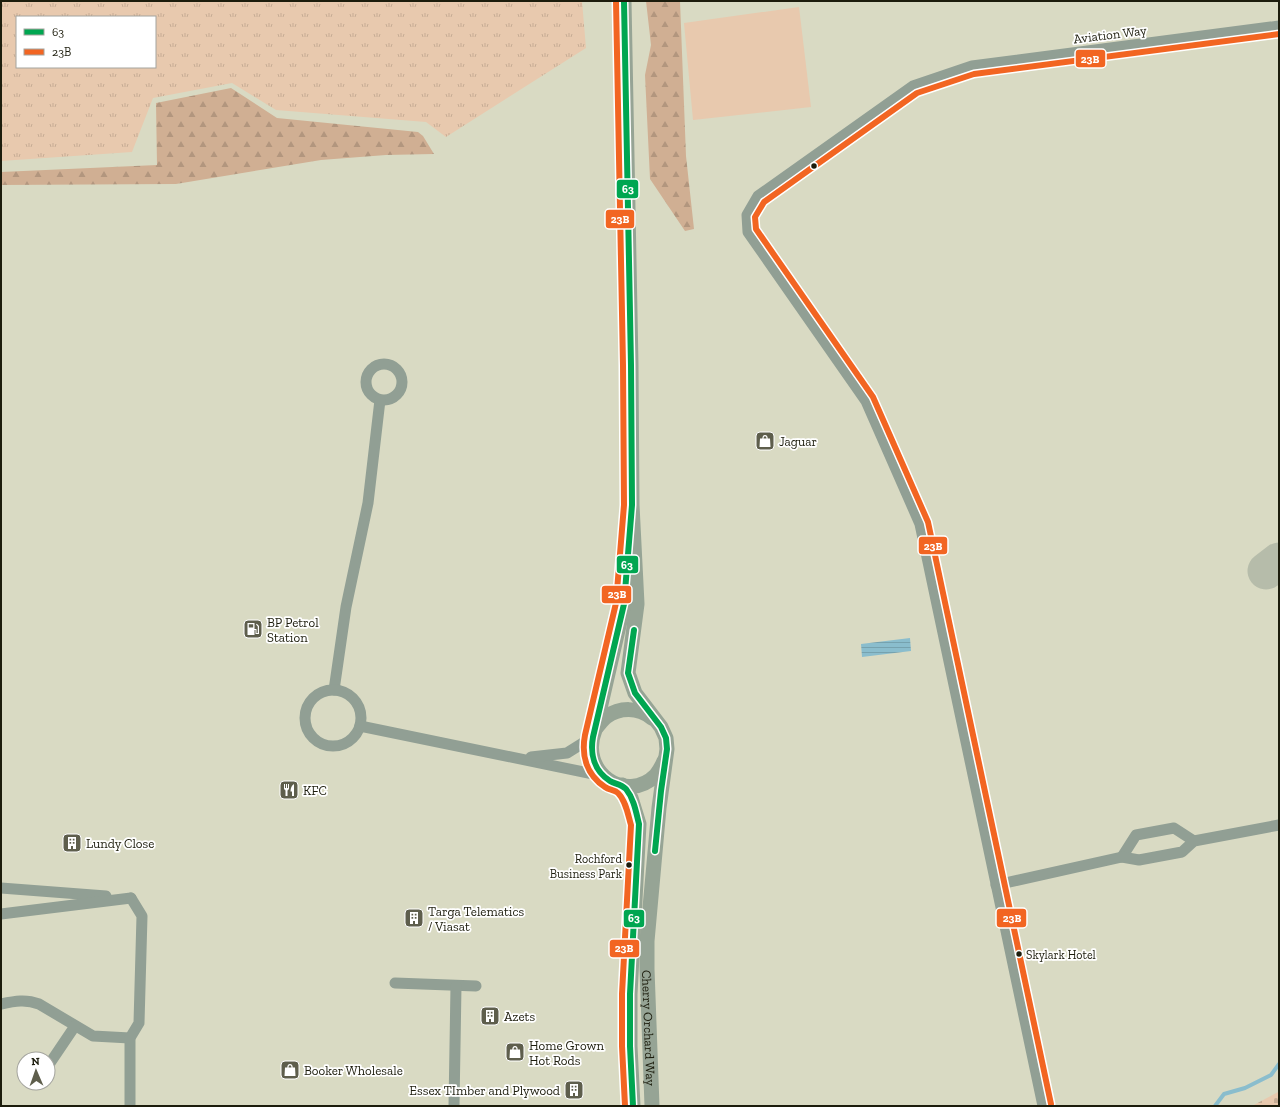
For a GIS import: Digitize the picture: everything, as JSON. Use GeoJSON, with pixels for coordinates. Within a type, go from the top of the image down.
{"type":"FeatureCollection","features":[{"type":"Feature","properties":{"kind":"main road","name":"Cherry Orchard Way"},"geometry":{"type":"LineString","coordinates":[[624,1],[632,365],[632,505],[637,604],[628,673],[635,693],[661,727],[666,738],[667,749],[659,808],[647,941],[646,968],[652,1106]]}},
{"type":"Feature","properties":{"kind":"main road","name":"Cherry Orchard Way"},"geometry":{"type":"LineString","coordinates":[[603,776],[595,767],[592,757],[593,734],[624,604],[632,505]]}},
{"type":"Feature","properties":{"kind":"main road"},"geometry":{"type":"LineString","coordinates":[[593,734],[605,718],[619,710],[628,709],[640,711],[655,719]]}},
{"type":"Feature","properties":{"kind":"main road"},"geometry":{"type":"LineString","coordinates":[[603,776],[611,782],[632,786],[651,779],[657,774],[665,760]]}},
{"type":"Feature","properties":{"kind":"main road","name":"Cherry Orchard Way"},"geometry":{"type":"LineString","coordinates":[[622,785],[631,798],[639,824],[630,994],[630,1046],[633,1106]]}},
{"type":"Feature","properties":{"kind":"street","name":"Aviation Way"},"geometry":{"type":"LineString","coordinates":[[1043,1106],[920,524],[866,401],[748,232],[747,215],[758,196],[913,86],[972,66],[1279,26]]}},
{"type":"Feature","properties":{"kind":"street"},"geometry":{"type":"LineString","coordinates":[[334,690],[346,607],[368,503],[380,400]]}},
{"type":"Feature","properties":{"kind":"street"},"geometry":{"type":"LineString","coordinates":[[334,690],[342,692],[350,696],[356,702],[361,718],[360,726],[356,734],[350,740],[334,746],[325,745],[318,742],[311,736],[307,729],[305,712],[308,705],[319,694],[334,690]]}},
{"type":"Feature","properties":{"kind":"street"},"geometry":{"type":"LineString","coordinates":[[360,726],[603,776]]}},
{"type":"Feature","properties":{"kind":"street"},"geometry":{"type":"LineString","coordinates":[[521,758],[567,753],[593,734]]}},
{"type":"Feature","properties":{"kind":"street"},"geometry":{"type":"LineString","coordinates":[[996,885],[1122,857],[1139,860],[1182,852],[1194,841],[1279,825]]}},
{"type":"Feature","properties":{"kind":"street"},"geometry":{"type":"LineString","coordinates":[[1122,857],[1136,835],[1174,828],[1194,841]]}},
{"type":"Feature","properties":{"kind":"street"},"geometry":{"type":"LineString","coordinates":[[1,888],[131,898]]}},
{"type":"Feature","properties":{"kind":"street"},"geometry":{"type":"LineString","coordinates":[[1,914],[131,898]]}},
{"type":"Feature","properties":{"kind":"street"},"geometry":{"type":"LineString","coordinates":[[130,1106],[130,1038],[139,1023],[142,916],[131,898]]}},
{"type":"Feature","properties":{"kind":"street"},"geometry":{"type":"LineString","coordinates":[[395,983],[476,986]]}},
{"type":"Feature","properties":{"kind":"street"},"geometry":{"type":"LineString","coordinates":[[454,1106],[456,986]]}},
{"type":"Feature","properties":{"kind":"street"},"geometry":{"type":"LineString","coordinates":[[1,1004],[19,1000],[31,1001],[39,1004],[93,1036],[130,1038]]}},
{"type":"Feature","properties":{"kind":"street"},"geometry":{"type":"LineString","coordinates":[[56,1054],[75,1026]]}},
{"type":"Feature","properties":{"kind":"green space"},"geometry":{"type":"Polygon","coordinates":[[[1,1],[582,1],[586,48],[446,137],[426,122],[276,110],[232,83],[153,98],[132,152],[1,161],[1,1]]]}},
{"type":"Feature","properties":{"kind":"green space"},"geometry":{"type":"Polygon","coordinates":[[[646,1],[680,1],[686,156],[694,229],[685,231],[650,179],[645,75],[651,45],[646,1]]]}},
{"type":"Feature","properties":{"kind":"green space"},"geometry":{"type":"Polygon","coordinates":[[[799,7],[811,107],[693,120],[684,23],[799,7]]]}},
{"type":"Feature","properties":{"kind":"green space"},"geometry":{"type":"Polygon","coordinates":[[[231,88],[277,118],[418,132],[423,136],[434,154],[386,155],[321,160],[176,184],[1,185],[1,172],[157,165],[156,103],[231,88]]]}},
{"type":"Feature","properties":{"kind":"green space"},"geometry":{"type":"Polygon","coordinates":[[[1278,1092],[1279,1106],[1252,1106],[1278,1092]]]}},
{"type":"Feature","properties":{"kind":"water"},"geometry":{"type":"Polygon","coordinates":[[[910,638],[911,651],[862,657],[861,644],[910,638]]]}},
{"type":"Feature","properties":{"kind":"waterway"},"geometry":{"type":"LineString","coordinates":[[1215,1106],[1224,1094],[1245,1088],[1271,1075],[1279,1064]]}},
{"type":"Feature","properties":{"kind":"taxiway"},"geometry":{"type":"LineString","coordinates":[[1266,571],[1279,561]]}},
{"type":"Feature","properties":{"kind":"transit line","name":"23B"},"geometry":{"type":"LineString","coordinates":[[616,1],[623,365],[624,505],[616,603],[585,735],[584,750],[587,764],[594,777],[605,787],[617,792],[621,796],[631,825],[622,994],[622,1046],[625,1106]]}},
{"type":"Feature","properties":{"kind":"transit line","name":"63"},"geometry":{"type":"LineString","coordinates":[[624,1],[631,365],[632,505],[624,604],[593,737],[592,750],[594,762],[600,772],[610,781],[624,787],[629,793],[639,824],[630,994],[630,1046],[633,1106]]}},
{"type":"Feature","properties":{"kind":"transit line","name":"23B"},"geometry":{"type":"LineString","coordinates":[[1051,1104],[928,522],[873,397],[756,229],[755,217],[764,202],[917,93],[974,74],[1279,34]]}},
{"type":"Feature","properties":{"kind":"transit line","name":"63"},"geometry":{"type":"LineString","coordinates":[[634,630],[628,673],[635,693],[661,727],[666,738],[667,749],[655,851]]}},
{"type":"Feature","properties":{"kind":"place","name":"Jaguar"},"geometry":{"type":"Point","coordinates":[765,441]}},
{"type":"Feature","properties":{"kind":"place","name":"BP Petrol Station"},"geometry":{"type":"Point","coordinates":[253,629]}},
{"type":"Feature","properties":{"kind":"place","name":"KFC"},"geometry":{"type":"Point","coordinates":[289,790]}},
{"type":"Feature","properties":{"kind":"place","name":"Lundy Close"},"geometry":{"type":"Point","coordinates":[72,843]}},
{"type":"Feature","properties":{"kind":"place","name":"Rochford Business Park"},"geometry":{"type":"Point","coordinates":[629,865]}},
{"type":"Feature","properties":{"kind":"place","name":"Targa Telematics / Viasat"},"geometry":{"type":"Point","coordinates":[414,918]}},
{"type":"Feature","properties":{"kind":"place","name":"Skylark Hotel"},"geometry":{"type":"Point","coordinates":[1019,954]}},
{"type":"Feature","properties":{"kind":"place","name":"Azets"},"geometry":{"type":"Point","coordinates":[490,1016]}},
{"type":"Feature","properties":{"kind":"place","name":"Home Grown Hot Rods"},"geometry":{"type":"Point","coordinates":[515,1052]}},
{"type":"Feature","properties":{"kind":"place","name":"Booker Wholesale"},"geometry":{"type":"Point","coordinates":[290,1070]}},
{"type":"Feature","properties":{"kind":"place","name":"Essex TImber and Plywood"},"geometry":{"type":"Point","coordinates":[574,1090]}}]}
